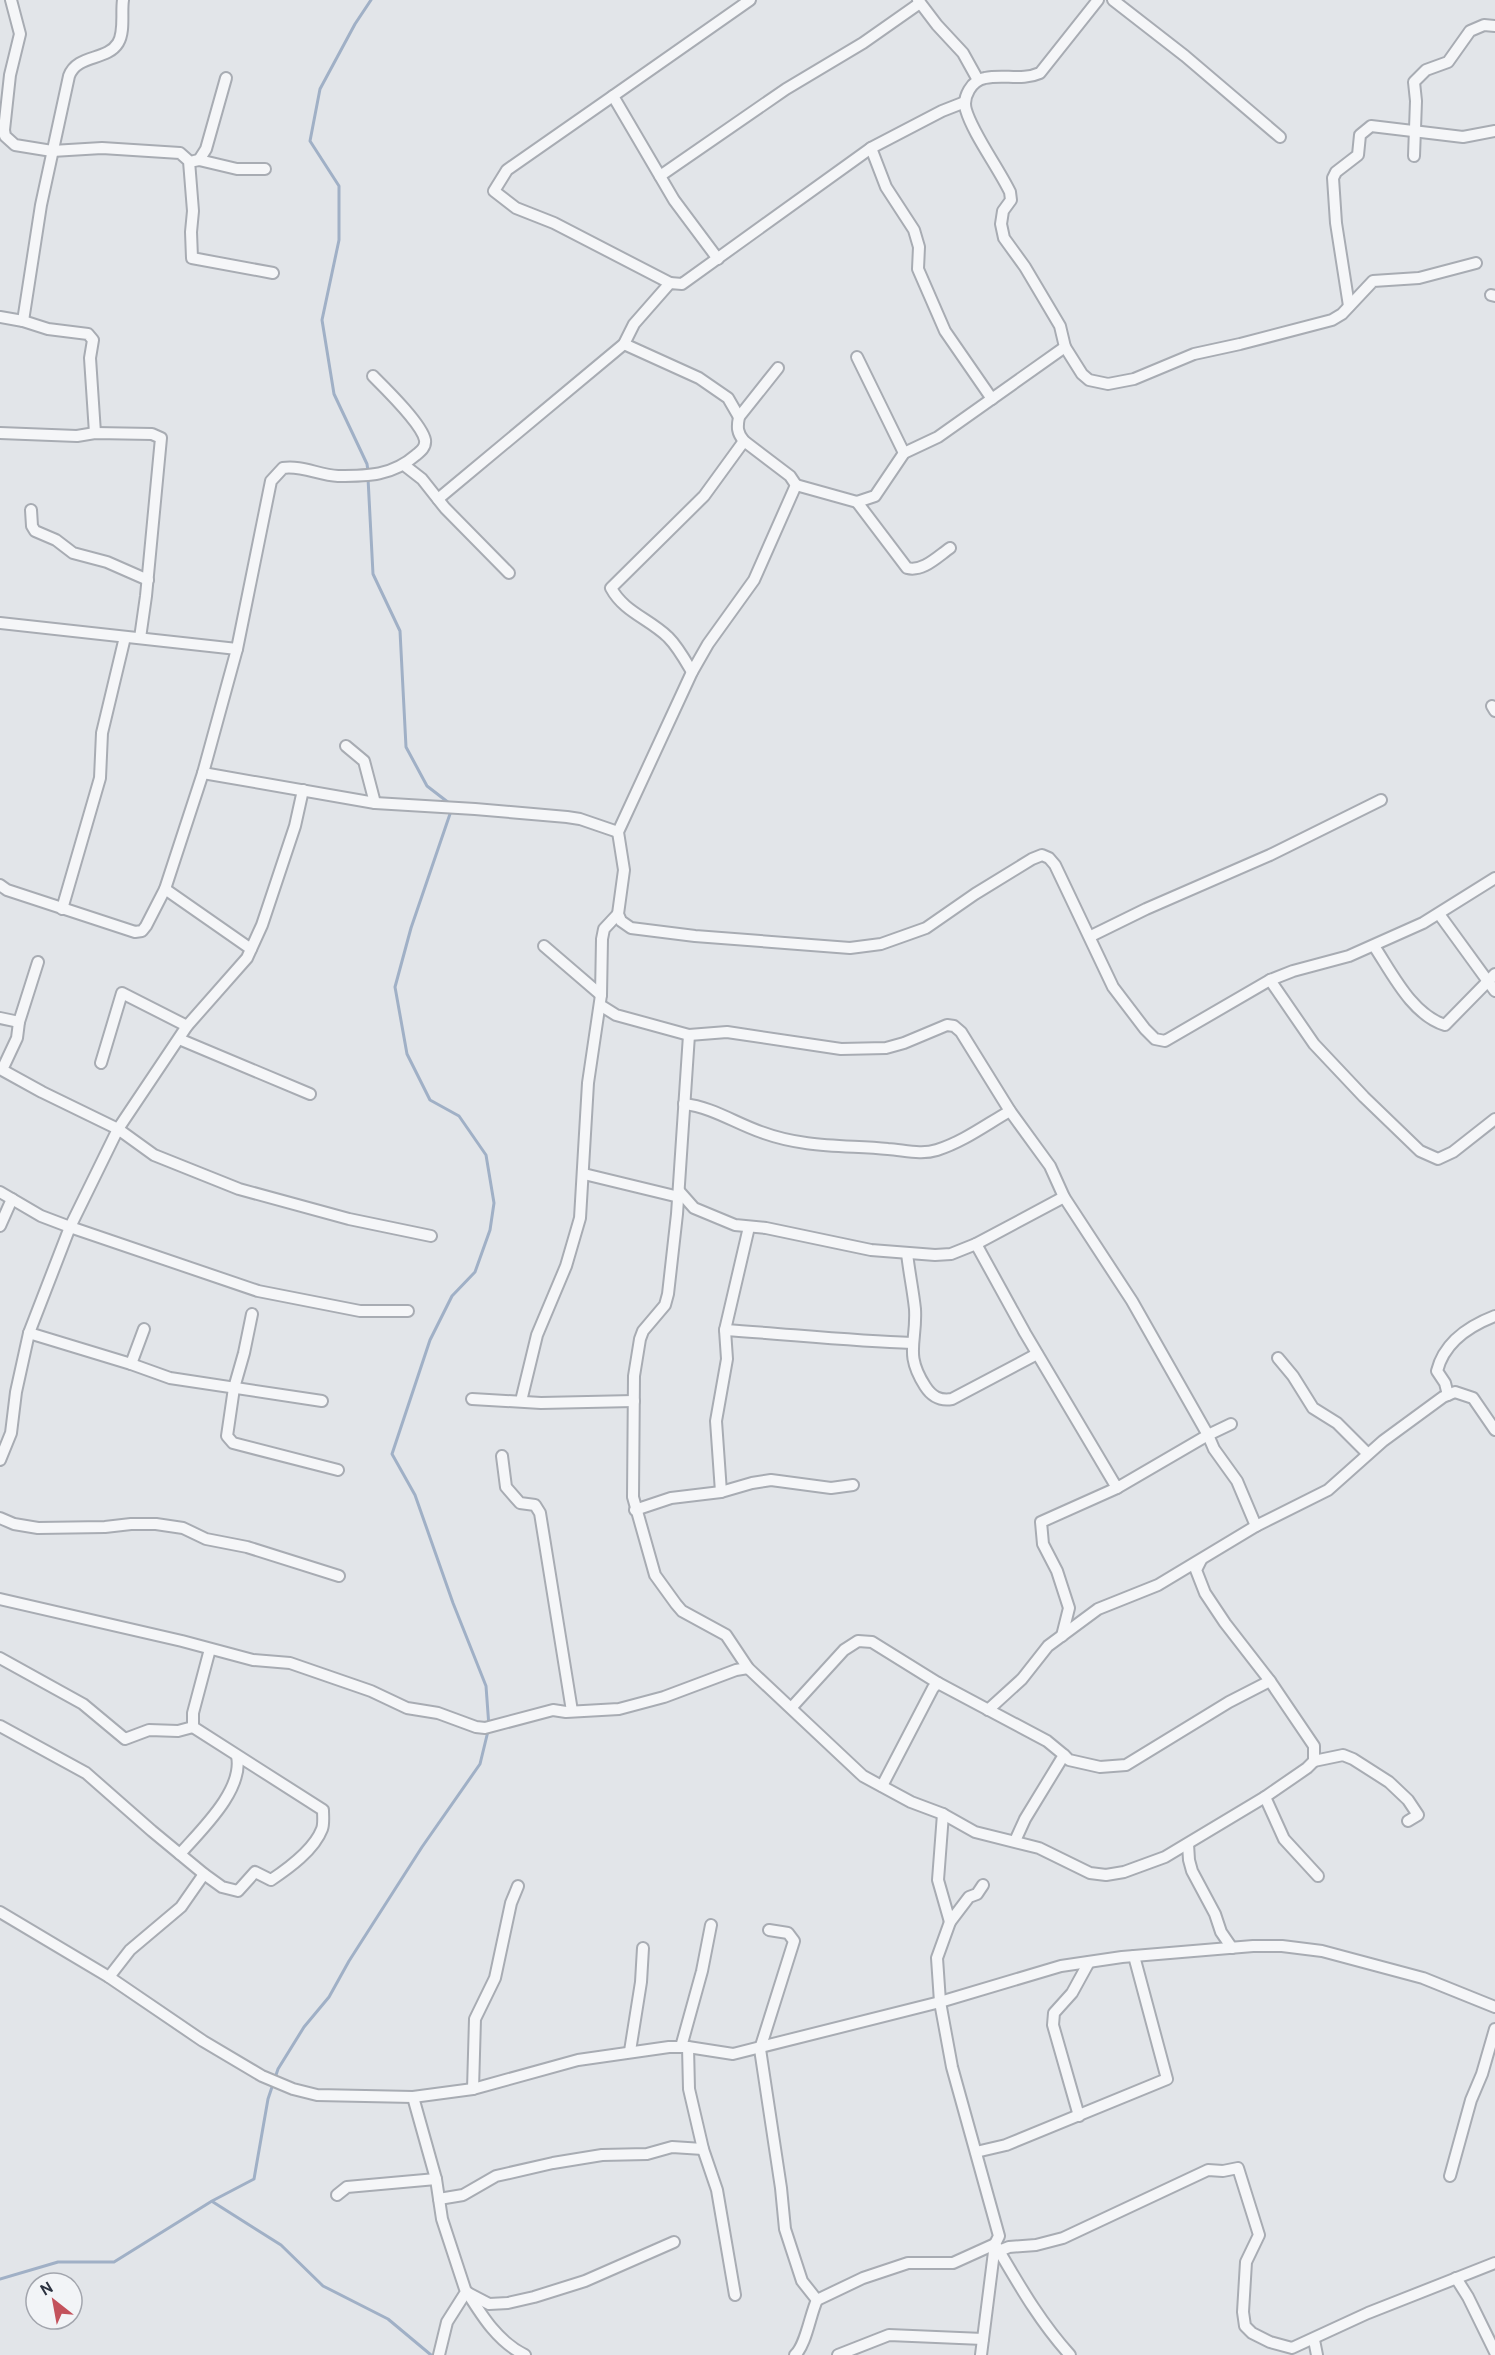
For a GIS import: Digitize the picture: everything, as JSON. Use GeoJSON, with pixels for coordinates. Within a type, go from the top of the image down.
{"type":"FeatureCollection","features":[{"type":"Feature","properties":{"kind":"street"},"geometry":{"type":"LineString","coordinates":[[11,0],[20,34],[10,75],[4,136],[15,145],[52,151],[102,148],[180,153],[194,161],[237,169],[265,169]]}},
{"type":"Feature","properties":{"kind":"street"},"geometry":{"type":"LineString","coordinates":[[23,321],[41,205],[71,69],[75,64],[112,50],[118,44],[123,0]]}},
{"type":"Feature","properties":{"kind":"street"},"geometry":{"type":"LineString","coordinates":[[750,0],[507,170],[494,191],[516,208],[554,223],[670,283],[682,284],[871,148],[942,111],[965,102]]}},
{"type":"Feature","properties":{"kind":"street"},"geometry":{"type":"LineString","coordinates":[[1098,0],[1048,66],[1040,73],[1032,77],[991,77],[978,80],[967,93],[965,102],[972,122],[1011,192],[1011,200],[1003,211],[1001,224],[1004,238],[1025,267],[1060,326],[1065,347],[1082,374],[1089,380],[1108,384],[1134,379],[1194,354],[1332,320],[1373,281],[1419,278],[1476,262]]}},
{"type":"Feature","properties":{"kind":"street"},"geometry":{"type":"LineString","coordinates":[[1113,0],[1185,56],[1280,137]]}},
{"type":"Feature","properties":{"kind":"street"},"geometry":{"type":"LineString","coordinates":[[660,176],[786,89],[862,43],[919,2],[963,53],[978,80]]}},
{"type":"Feature","properties":{"kind":"street"},"geometry":{"type":"LineString","coordinates":[[1414,156],[1414,81],[1426,70],[1448,62],[1470,31],[1484,25],[1495,26]]}},
{"type":"Feature","properties":{"kind":"street"},"geometry":{"type":"LineString","coordinates":[[226,78],[206,149],[194,161],[192,258],[273,273]]}},
{"type":"Feature","properties":{"kind":"street"},"geometry":{"type":"LineString","coordinates":[[613,96],[674,200],[717,259]]}},
{"type":"Feature","properties":{"kind":"street"},"geometry":{"type":"LineString","coordinates":[[1349,306],[1336,223],[1333,178],[1336,172],[1358,155],[1360,135],[1371,126],[1462,137],[1495,131]]}},
{"type":"Feature","properties":{"kind":"street"},"geometry":{"type":"LineString","coordinates":[[871,148],[886,187],[914,230],[918,248],[918,269],[945,331],[992,399]]}},
{"type":"Feature","properties":{"kind":"street"},"geometry":{"type":"LineString","coordinates":[[438,499],[624,344],[634,324],[670,283]]}},
{"type":"Feature","properties":{"kind":"street"},"geometry":{"type":"LineString","coordinates":[[0,316],[48,329],[88,334],[93,340],[90,358],[95,433]]}},
{"type":"Feature","properties":{"kind":"street"},"geometry":{"type":"LineString","coordinates":[[624,344],[699,378],[728,398],[740,417]]}},
{"type":"Feature","properties":{"kind":"street"},"geometry":{"type":"LineString","coordinates":[[777,368],[740,417],[737,426],[739,435],[790,476],[796,485],[857,502],[875,496],[904,453],[938,437],[1048,360],[1059,349],[1065,347]]}},
{"type":"Feature","properties":{"kind":"street"},"geometry":{"type":"LineString","coordinates":[[857,357],[904,453]]}},
{"type":"Feature","properties":{"kind":"street"},"geometry":{"type":"LineString","coordinates":[[0,885],[7,890],[62,909],[135,932],[142,931],[165,889],[203,773],[237,650],[271,480],[276,472],[291,466],[337,476],[393,471],[404,465],[424,447],[426,442],[423,435],[402,406],[373,376]]}},
{"type":"Feature","properties":{"kind":"street"},"geometry":{"type":"LineString","coordinates":[[0,433],[77,436],[95,433],[152,434],[161,438],[148,580],[140,638]]}},
{"type":"Feature","properties":{"kind":"street"},"geometry":{"type":"LineString","coordinates":[[693,672],[669,638],[654,625],[618,602],[610,588],[704,496],[744,441]]}},
{"type":"Feature","properties":{"kind":"street"},"geometry":{"type":"LineString","coordinates":[[413,458],[422,479]]}},
{"type":"Feature","properties":{"kind":"street"},"geometry":{"type":"LineString","coordinates":[[404,465],[422,479],[438,499],[509,573]]}},
{"type":"Feature","properties":{"kind":"street"},"geometry":{"type":"LineString","coordinates":[[521,1401],[537,1335],[566,1266],[580,1218],[588,1083],[592,1044],[601,1000],[602,939],[604,928],[618,914],[624,870],[618,832],[693,672],[708,644],[754,580],[796,485]]}},
{"type":"Feature","properties":{"kind":"street"},"geometry":{"type":"LineString","coordinates":[[857,502],[907,568],[915,570],[922,567],[950,548]]}},
{"type":"Feature","properties":{"kind":"street"},"geometry":{"type":"LineString","coordinates":[[31,510],[32,526],[35,531],[56,540],[73,553],[107,562],[148,580]]}},
{"type":"Feature","properties":{"kind":"street"},"geometry":{"type":"LineString","coordinates":[[0,623],[237,650]]}},
{"type":"Feature","properties":{"kind":"street"},"geometry":{"type":"LineString","coordinates":[[62,909],[100,778],[102,733],[125,637]]}},
{"type":"Feature","properties":{"kind":"street"},"geometry":{"type":"LineString","coordinates":[[346,746],[364,761],[375,803]]}},
{"type":"Feature","properties":{"kind":"street"},"geometry":{"type":"LineString","coordinates":[[203,773],[375,803],[567,817],[618,832]]}},
{"type":"Feature","properties":{"kind":"street"},"geometry":{"type":"LineString","coordinates":[[0,1460],[11,1433],[16,1392],[29,1333],[70,1227],[118,1129],[187,1026],[237,970],[251,949],[262,925],[295,826],[303,790]]}},
{"type":"Feature","properties":{"kind":"street"},"geometry":{"type":"LineString","coordinates":[[1091,936],[1146,909],[1270,855],[1381,800]]}},
{"type":"Feature","properties":{"kind":"street"},"geometry":{"type":"LineString","coordinates":[[618,914],[625,925],[632,928],[695,936],[850,948],[881,944],[926,928],[975,894],[1042,855],[1049,858],[1055,865],[1091,936],[1113,987],[1145,1029],[1155,1039],[1166,1041],[1270,980],[1374,946],[1439,914],[1495,878]]}},
{"type":"Feature","properties":{"kind":"street"},"geometry":{"type":"LineString","coordinates":[[165,889],[251,949]]}},
{"type":"Feature","properties":{"kind":"street"},"geometry":{"type":"LineString","coordinates":[[1439,914],[1491,977],[1495,991]]}},
{"type":"Feature","properties":{"kind":"street"},"geometry":{"type":"LineString","coordinates":[[544,946],[616,1015],[689,1035],[727,1032],[841,1049],[865,1049],[886,1048],[947,1025],[954,1026],[961,1032],[1010,1111],[1050,1166],[1064,1197],[1132,1301],[1214,1449],[1237,1481],[1256,1526]]}},
{"type":"Feature","properties":{"kind":"street"},"geometry":{"type":"LineString","coordinates":[[1374,946],[1406,994],[1433,1021],[1439,1023],[1445,1024],[1491,977]]}},
{"type":"Feature","properties":{"kind":"street"},"geometry":{"type":"LineString","coordinates":[[38,962],[16,1038],[1,1072],[118,1129],[154,1155],[239,1190],[349,1220],[431,1236]]}},
{"type":"Feature","properties":{"kind":"street"},"geometry":{"type":"LineString","coordinates":[[1270,980],[1314,1044],[1420,1151],[1437,1159],[1453,1152],[1495,1119]]}},
{"type":"Feature","properties":{"kind":"street"},"geometry":{"type":"LineString","coordinates":[[101,1063],[122,993],[187,1026]]}},
{"type":"Feature","properties":{"kind":"street"},"geometry":{"type":"LineString","coordinates":[[0,1018],[19,1022]]}},
{"type":"Feature","properties":{"kind":"street"},"geometry":{"type":"LineString","coordinates":[[689,1035],[679,1194],[668,1294],[664,1305],[643,1331],[634,1376],[633,1497],[635,1510],[655,1575],[682,1611],[726,1635],[748,1668],[863,1776],[975,1832],[1039,1848],[1090,1873],[1106,1875],[1158,1860],[1265,1797],[1314,1761],[1343,1755],[1373,1771],[1408,1800],[1418,1815],[1408,1821]]}},
{"type":"Feature","properties":{"kind":"street"},"geometry":{"type":"LineString","coordinates":[[179,1038],[310,1094]]}},
{"type":"Feature","properties":{"kind":"street"},"geometry":{"type":"LineString","coordinates":[[684,1104],[704,1107],[762,1132],[809,1145],[917,1152],[936,1150],[950,1145],[1010,1111]]}},
{"type":"Feature","properties":{"kind":"street"},"geometry":{"type":"LineString","coordinates":[[584,1174],[679,1194],[694,1208],[735,1225],[871,1250],[935,1256],[951,1254],[976,1244],[1064,1197]]}},
{"type":"Feature","properties":{"kind":"street"},"geometry":{"type":"LineString","coordinates":[[0,1192],[41,1216],[258,1291],[360,1311],[408,1311]]}},
{"type":"Feature","properties":{"kind":"street"},"geometry":{"type":"LineString","coordinates":[[0,1226],[12,1199]]}},
{"type":"Feature","properties":{"kind":"street"},"geometry":{"type":"LineString","coordinates":[[677,1214],[694,1208]]}},
{"type":"Feature","properties":{"kind":"street"},"geometry":{"type":"LineString","coordinates":[[721,1492],[716,1421],[717,1403],[726,1366],[725,1330],[749,1227]]}},
{"type":"Feature","properties":{"kind":"street"},"geometry":{"type":"LineString","coordinates":[[976,1244],[1037,1354],[1117,1488]]}},
{"type":"Feature","properties":{"kind":"street"},"geometry":{"type":"LineString","coordinates":[[907,1253],[915,1309],[912,1362],[927,1390],[936,1397],[944,1400],[952,1399],[1037,1354]]}},
{"type":"Feature","properties":{"kind":"street"},"geometry":{"type":"LineString","coordinates":[[252,1314],[234,1388],[227,1436],[233,1443],[338,1470]]}},
{"type":"Feature","properties":{"kind":"street"},"geometry":{"type":"LineString","coordinates":[[1448,1395],[1445,1383],[1437,1371],[1443,1354],[1467,1329],[1495,1316]]}},
{"type":"Feature","properties":{"kind":"street"},"geometry":{"type":"LineString","coordinates":[[131,1364],[144,1329]]}},
{"type":"Feature","properties":{"kind":"street"},"geometry":{"type":"LineString","coordinates":[[725,1330],[793,1334],[836,1340],[912,1343]]}},
{"type":"Feature","properties":{"kind":"street"},"geometry":{"type":"LineString","coordinates":[[29,1333],[170,1378],[322,1401]]}},
{"type":"Feature","properties":{"kind":"street"},"geometry":{"type":"LineString","coordinates":[[1278,1358],[1293,1376],[1313,1408],[1337,1424],[1367,1453]]}},
{"type":"Feature","properties":{"kind":"street"},"geometry":{"type":"LineString","coordinates":[[988,1710],[1022,1679],[1048,1646],[1098,1609],[1158,1585],[1182,1571],[1199,1565],[1256,1526],[1328,1490],[1367,1453],[1448,1395],[1455,1392],[1473,1398],[1495,1430]]}},
{"type":"Feature","properties":{"kind":"street"},"geometry":{"type":"LineString","coordinates":[[472,1399],[541,1403],[634,1401]]}},
{"type":"Feature","properties":{"kind":"street"},"geometry":{"type":"LineString","coordinates":[[1062,1636],[1070,1608],[1057,1571],[1043,1544],[1041,1522],[1117,1488],[1231,1424]]}},
{"type":"Feature","properties":{"kind":"street"},"geometry":{"type":"LineString","coordinates":[[502,1456],[506,1487],[520,1503],[535,1504],[540,1513],[572,1711]]}},
{"type":"Feature","properties":{"kind":"street"},"geometry":{"type":"LineString","coordinates":[[635,1510],[671,1498],[721,1492],[771,1480],[812,1487],[831,1488],[854,1485]]}},
{"type":"Feature","properties":{"kind":"street"},"geometry":{"type":"LineString","coordinates":[[0,1518],[14,1524],[38,1528],[156,1524],[183,1528],[206,1539],[247,1547],[339,1576]]}},
{"type":"Feature","properties":{"kind":"street"},"geometry":{"type":"LineString","coordinates":[[1199,1565],[1205,1593],[1270,1681],[1314,1746],[1314,1761]]}},
{"type":"Feature","properties":{"kind":"street"},"geometry":{"type":"LineString","coordinates":[[0,1599],[183,1641],[253,1660],[290,1663],[371,1691],[407,1708],[438,1713],[476,1726],[497,1726],[553,1710],[604,1711],[630,1706],[664,1697],[736,1670],[748,1668]]}},
{"type":"Feature","properties":{"kind":"street"},"geometry":{"type":"LineString","coordinates":[[792,1707],[844,1650],[858,1641],[872,1642],[938,1683],[1047,1741],[1069,1760],[1100,1767],[1126,1764],[1229,1702],[1270,1681]]}},
{"type":"Feature","properties":{"kind":"street"},"geometry":{"type":"LineString","coordinates":[[193,1727],[193,1713],[210,1649]]}},
{"type":"Feature","properties":{"kind":"street"},"geometry":{"type":"LineString","coordinates":[[0,1658],[83,1704],[126,1739],[149,1730],[178,1731],[193,1727],[323,1810],[323,1828],[309,1849],[285,1871],[271,1880],[255,1872],[238,1891],[222,1887],[180,1854],[87,1773],[0,1726]]}},
{"type":"Feature","properties":{"kind":"street"},"geometry":{"type":"LineString","coordinates":[[882,1786],[933,1688],[938,1683]]}},
{"type":"Feature","properties":{"kind":"street"},"geometry":{"type":"LineString","coordinates":[[1016,1841],[1024,1819],[1064,1755]]}},
{"type":"Feature","properties":{"kind":"street"},"geometry":{"type":"LineString","coordinates":[[180,1854],[220,1808],[237,1775],[237,1756]]}},
{"type":"Feature","properties":{"kind":"street"},"geometry":{"type":"LineString","coordinates":[[1265,1797],[1284,1839],[1318,1876]]}},
{"type":"Feature","properties":{"kind":"street"},"geometry":{"type":"LineString","coordinates":[[943,1814],[938,1880],[950,1922]]}},
{"type":"Feature","properties":{"kind":"street"},"geometry":{"type":"LineString","coordinates":[[1183,1846],[1192,1871],[1218,1920],[1221,1932],[1232,1948]]}},
{"type":"Feature","properties":{"kind":"street"},"geometry":{"type":"LineString","coordinates":[[109,1977],[130,1950],[181,1907],[204,1874]]}},
{"type":"Feature","properties":{"kind":"street"},"geometry":{"type":"LineString","coordinates":[[981,2355],[999,2236],[952,2067],[940,2002],[937,1958],[950,1922],[969,1897],[977,1894],[983,1885]]}},
{"type":"Feature","properties":{"kind":"street"},"geometry":{"type":"LineString","coordinates":[[473,2089],[476,2019],[495,1978],[518,1886]]}},
{"type":"Feature","properties":{"kind":"street"},"geometry":{"type":"LineString","coordinates":[[0,1912],[109,1977],[203,2041],[262,2076],[293,2090],[316,2095],[413,2097],[473,2089],[560,2065],[630,2051],[685,2047],[733,2054],[940,2002],[1060,1966],[1134,1956],[1232,1948],[1282,1946],[1322,1951],[1423,1978],[1495,2007],[1495,2014]]}},
{"type":"Feature","properties":{"kind":"street"},"geometry":{"type":"LineString","coordinates":[[711,1925],[685,2047],[689,2089],[703,2150],[717,2190],[735,2295]]}},
{"type":"Feature","properties":{"kind":"street"},"geometry":{"type":"LineString","coordinates":[[769,1930],[788,1933],[794,1941],[760,2049],[785,2229],[802,2281],[817,2300]]}},
{"type":"Feature","properties":{"kind":"street"},"geometry":{"type":"LineString","coordinates":[[1215,1950],[1221,1932]]}},
{"type":"Feature","properties":{"kind":"street"},"geometry":{"type":"LineString","coordinates":[[630,2051],[641,1982],[643,1948]]}},
{"type":"Feature","properties":{"kind":"street"},"geometry":{"type":"LineString","coordinates":[[976,2152],[1006,2145],[1167,2079],[1134,1956]]}},
{"type":"Feature","properties":{"kind":"street"},"geometry":{"type":"LineString","coordinates":[[1079,2116],[1053,2025],[1054,2013],[1072,1993],[1089,1962]]}},
{"type":"Feature","properties":{"kind":"street"},"geometry":{"type":"LineString","coordinates":[[1450,2176],[1495,2028]]}},
{"type":"Feature","properties":{"kind":"street"},"geometry":{"type":"LineString","coordinates":[[413,2097],[436,2180],[442,2219],[466,2292],[484,2321],[516,2351],[525,2355]]}},
{"type":"Feature","properties":{"kind":"street"},"geometry":{"type":"LineString","coordinates":[[439,2199],[463,2195],[496,2176],[553,2163],[602,2155],[646,2154],[672,2147],[703,2150]]}},
{"type":"Feature","properties":{"kind":"street"},"geometry":{"type":"LineString","coordinates":[[796,2355],[804,2342],[810,2316],[817,2300],[863,2278],[908,2263],[953,2263],[997,2247],[1036,2245],[1063,2238],[1208,2170],[1223,2172],[1238,2168],[1259,2235],[1246,2262],[1243,2312],[1245,2326],[1252,2333],[1270,2342],[1292,2348],[1314,2340],[1368,2313],[1495,2263]]}},
{"type":"Feature","properties":{"kind":"street"},"geometry":{"type":"LineString","coordinates":[[337,2195],[347,2187],[436,2180]]}},
{"type":"Feature","properties":{"kind":"street"},"geometry":{"type":"LineString","coordinates":[[466,2292],[489,2304],[508,2303],[534,2297],[585,2280],[674,2242]]}},
{"type":"Feature","properties":{"kind":"street"},"geometry":{"type":"LineString","coordinates":[[997,2247],[1031,2306],[1048,2331],[1070,2355]]}},
{"type":"Feature","properties":{"kind":"street"},"geometry":{"type":"LineString","coordinates":[[1456,2278],[1495,2352]]}},
{"type":"Feature","properties":{"kind":"street"},"geometry":{"type":"LineString","coordinates":[[439,2355],[447,2322],[466,2292]]}},
{"type":"Feature","properties":{"kind":"street"},"geometry":{"type":"LineString","coordinates":[[838,2355],[889,2335],[983,2339]]}},
{"type":"Feature","properties":{"kind":"street"},"geometry":{"type":"LineString","coordinates":[[1314,2340],[1317,2355]]}},
{"type":"Feature","properties":{"kind":"waterway"},"geometry":{"type":"LineString","coordinates":[[368,471],[367,464],[334,394],[322,320],[339,240],[339,186],[310,141],[320,89],[355,24],[371,0]]}},
{"type":"Feature","properties":{"kind":"waterway"},"geometry":{"type":"LineString","coordinates":[[368,478],[373,574],[400,631],[406,747],[427,786],[449,803]]}},
{"type":"Feature","properties":{"kind":"waterway"},"geometry":{"type":"LineString","coordinates":[[0,2279],[58,2262],[114,2262],[212,2201],[254,2179],[268,2099],[278,2069],[304,2027],[329,1997],[349,1961],[422,1847],[480,1764],[489,1727],[486,1686],[453,1603],[415,1495],[392,1454],[430,1340],[452,1296],[475,1272],[490,1230],[494,1203],[486,1155],[459,1116],[430,1100],[407,1054],[395,987],[411,928],[451,811]]}},
{"type":"Feature","properties":{"kind":"waterway"},"geometry":{"type":"LineString","coordinates":[[213,2202],[281,2245],[323,2286],[388,2319],[431,2355]]}}]}
